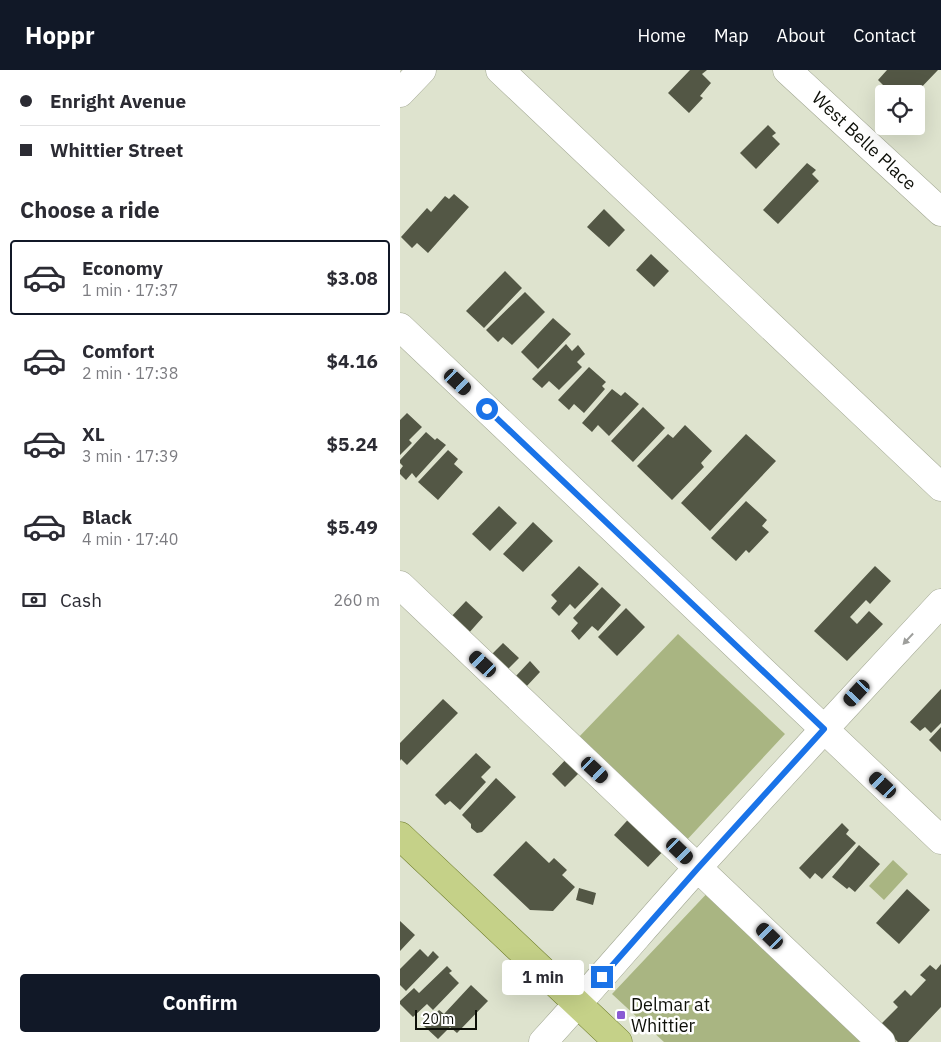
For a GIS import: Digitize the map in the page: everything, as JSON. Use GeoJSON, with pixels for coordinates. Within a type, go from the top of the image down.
{"type":"FeatureCollection","features":[{"type":"Feature","properties":{"kind":"main road"},"geometry":{"type":"LineString","coordinates":[[400,836],[618,1042]]}},
{"type":"Feature","properties":{"kind":"street"},"geometry":{"type":"LineString","coordinates":[[400,93],[422,70]]}},
{"type":"Feature","properties":{"kind":"street"},"geometry":{"type":"LineString","coordinates":[[500,70],[941,487]]}},
{"type":"Feature","properties":{"kind":"street","name":"West Belle Place"},"geometry":{"type":"LineString","coordinates":[[787,70],[941,212]]}},
{"type":"Feature","properties":{"kind":"street"},"geometry":{"type":"LineString","coordinates":[[400,327],[941,840]]}},
{"type":"Feature","properties":{"kind":"street"},"geometry":{"type":"LineString","coordinates":[[400,585],[880,1042]]}},
{"type":"Feature","properties":{"kind":"street"},"geometry":{"type":"LineString","coordinates":[[543,1042],[824,729],[941,603]]}},
{"type":"Feature","properties":{"kind":"green space"},"geometry":{"type":"Polygon","coordinates":[[[678,634],[785,734],[685,842],[577,739],[678,634]]]}},
{"type":"Feature","properties":{"kind":"green space"},"geometry":{"type":"Polygon","coordinates":[[[893,860],[908,874],[884,900],[869,886],[893,860]]]}},
{"type":"Feature","properties":{"kind":"green space"},"geometry":{"type":"Polygon","coordinates":[[[713,887],[868,1033],[859,1042],[664,1042],[612,994],[713,887]]]}},
{"type":"Feature","properties":{"kind":"building"},"geometry":{"type":"Polygon","coordinates":[[[690,70],[707,70],[702,74],[711,83],[700,96],[703,98],[689,113],[668,93],[690,70]]]}},
{"type":"Feature","properties":{"kind":"building"},"geometry":{"type":"Polygon","coordinates":[[[887,70],[938,70],[924,85],[883,85],[878,80],[887,70]]]}},
{"type":"Feature","properties":{"kind":"building"},"geometry":{"type":"Polygon","coordinates":[[[768,125],[776,133],[772,136],[780,144],[756,169],[740,153],[768,125]]]}},
{"type":"Feature","properties":{"kind":"building"},"geometry":{"type":"Polygon","coordinates":[[[807,163],[816,170],[812,174],[819,181],[778,224],[763,210],[807,163]]]}},
{"type":"Feature","properties":{"kind":"building"},"geometry":{"type":"Polygon","coordinates":[[[454,194],[469,207],[428,253],[417,243],[412,248],[401,237],[427,208],[431,212],[445,196],[449,199],[454,194]]]}},
{"type":"Feature","properties":{"kind":"building"},"geometry":{"type":"Polygon","coordinates":[[[604,209],[625,230],[609,247],[587,227],[604,209]]]}},
{"type":"Feature","properties":{"kind":"building"},"geometry":{"type":"Polygon","coordinates":[[[651,254],[669,271],[654,287],[636,270],[651,254]]]}},
{"type":"Feature","properties":{"kind":"building"},"geometry":{"type":"Polygon","coordinates":[[[505,271],[522,288],[484,328],[466,311],[505,271]]]}},
{"type":"Feature","properties":{"kind":"building"},"geometry":{"type":"Polygon","coordinates":[[[525,292],[545,312],[512,345],[503,337],[498,342],[486,330],[525,292]]]}},
{"type":"Feature","properties":{"kind":"building"},"geometry":{"type":"Polygon","coordinates":[[[553,318],[571,334],[538,369],[521,352],[553,318]]]}},
{"type":"Feature","properties":{"kind":"building"},"geometry":{"type":"Polygon","coordinates":[[[566,344],[572,351],[578,345],[585,354],[577,362],[582,367],[559,390],[549,381],[542,388],[532,379],[566,344]]]}},
{"type":"Feature","properties":{"kind":"building"},"geometry":{"type":"Polygon","coordinates":[[[589,367],[606,382],[602,386],[605,389],[584,413],[574,404],[569,410],[558,400],[589,367]]]}},
{"type":"Feature","properties":{"kind":"building"},"geometry":{"type":"Polygon","coordinates":[[[612,389],[621,396],[625,392],[639,404],[609,436],[598,425],[592,432],[582,423],[612,389]]]}},
{"type":"Feature","properties":{"kind":"building"},"geometry":{"type":"Polygon","coordinates":[[[643,407],[665,428],[633,462],[611,441],[643,407]]]}},
{"type":"Feature","properties":{"kind":"building"},"geometry":{"type":"Polygon","coordinates":[[[407,413],[422,427],[409,440],[412,443],[400,455],[400,420],[407,413]]]}},
{"type":"Feature","properties":{"kind":"building"},"geometry":{"type":"Polygon","coordinates":[[[685,425],[712,451],[701,463],[704,467],[672,500],[637,466],[668,434],[673,438],[685,425]]]}},
{"type":"Feature","properties":{"kind":"building"},"geometry":{"type":"Polygon","coordinates":[[[426,432],[435,440],[437,438],[446,445],[416,478],[412,473],[406,480],[400,474],[403,466],[400,460],[426,432]]]}},
{"type":"Feature","properties":{"kind":"building"},"geometry":{"type":"Polygon","coordinates":[[[746,434],[776,461],[710,531],[681,503],[746,434]]]}},
{"type":"Feature","properties":{"kind":"building"},"geometry":{"type":"Polygon","coordinates":[[[448,450],[458,459],[454,464],[463,472],[438,500],[418,482],[448,450]]]}},
{"type":"Feature","properties":{"kind":"building"},"geometry":{"type":"Polygon","coordinates":[[[746,501],[767,520],[762,526],[769,532],[749,553],[746,550],[736,561],[711,538],[746,501]]]}},
{"type":"Feature","properties":{"kind":"building"},"geometry":{"type":"Polygon","coordinates":[[[499,506],[517,523],[490,551],[472,534],[499,506]]]}},
{"type":"Feature","properties":{"kind":"building"},"geometry":{"type":"Polygon","coordinates":[[[533,522],[553,541],[523,572],[503,554],[533,522]]]}},
{"type":"Feature","properties":{"kind":"building"},"geometry":{"type":"Polygon","coordinates":[[[579,566],[599,584],[575,609],[570,604],[559,616],[551,608],[557,601],[551,595],[579,566]]]}},
{"type":"Feature","properties":{"kind":"building"},"geometry":{"type":"Polygon","coordinates":[[[875,566],[891,581],[870,604],[866,600],[850,617],[857,624],[869,611],[883,624],[847,661],[814,631],[875,566]]]}},
{"type":"Feature","properties":{"kind":"building"},"geometry":{"type":"Polygon","coordinates":[[[602,587],[621,605],[598,631],[592,626],[579,640],[571,631],[578,623],[573,618],[602,587]]]}},
{"type":"Feature","properties":{"kind":"building"},"geometry":{"type":"Polygon","coordinates":[[[466,601],[483,617],[468,634],[450,618],[466,601]]]}},
{"type":"Feature","properties":{"kind":"building"},"geometry":{"type":"Polygon","coordinates":[[[626,608],[645,627],[617,656],[598,637],[626,608]]]}},
{"type":"Feature","properties":{"kind":"building"},"geometry":{"type":"Polygon","coordinates":[[[503,643],[519,658],[508,669],[492,654],[503,643]]]}},
{"type":"Feature","properties":{"kind":"building"},"geometry":{"type":"Polygon","coordinates":[[[530,661],[540,672],[526,687],[515,677],[530,661]]]}},
{"type":"Feature","properties":{"kind":"building"},"geometry":{"type":"Polygon","coordinates":[[[941,689],[941,723],[931,733],[925,727],[920,731],[910,722],[941,689]]]}},
{"type":"Feature","properties":{"kind":"building"},"geometry":{"type":"Polygon","coordinates":[[[443,699],[458,713],[407,765],[401,759],[400,761],[400,743],[443,699]]]}},
{"type":"Feature","properties":{"kind":"building"},"geometry":{"type":"Polygon","coordinates":[[[941,727],[941,752],[929,740],[941,727]]]}},
{"type":"Feature","properties":{"kind":"building"},"geometry":{"type":"Polygon","coordinates":[[[476,753],[491,767],[481,777],[486,782],[460,810],[450,801],[445,805],[435,795],[476,753]]]}},
{"type":"Feature","properties":{"kind":"building"},"geometry":{"type":"Polygon","coordinates":[[[569,756],[583,769],[565,787],[552,774],[569,756]]]}},
{"type":"Feature","properties":{"kind":"building"},"geometry":{"type":"Polygon","coordinates":[[[496,778],[516,797],[482,832],[477,833],[462,815],[496,778]]]}},
{"type":"Feature","properties":{"kind":"building"},"geometry":{"type":"Polygon","coordinates":[[[634,813],[669,845],[648,867],[614,835],[634,813]]]}},
{"type":"Feature","properties":{"kind":"building"},"geometry":{"type":"Polygon","coordinates":[[[842,823],[849,830],[846,834],[856,843],[822,879],[815,873],[810,879],[799,868],[842,823]]]}},
{"type":"Feature","properties":{"kind":"building"},"geometry":{"type":"Polygon","coordinates":[[[526,841],[549,863],[554,858],[567,870],[562,875],[575,887],[553,911],[530,910],[493,875],[526,841]]]}},
{"type":"Feature","properties":{"kind":"building"},"geometry":{"type":"Polygon","coordinates":[[[859,845],[880,864],[855,892],[849,887],[847,889],[832,877],[859,845]]]}},
{"type":"Feature","properties":{"kind":"building"},"geometry":{"type":"Polygon","coordinates":[[[579,888],[596,893],[593,905],[576,900],[579,888]]]}},
{"type":"Feature","properties":{"kind":"building"},"geometry":{"type":"Polygon","coordinates":[[[907,889],[930,910],[899,944],[876,923],[907,889]]]}},
{"type":"Feature","properties":{"kind":"building"},"geometry":{"type":"Polygon","coordinates":[[[400,921],[415,935],[400,951],[400,921]]]}},
{"type":"Feature","properties":{"kind":"building"},"geometry":{"type":"Polygon","coordinates":[[[420,949],[428,957],[433,951],[439,957],[406,991],[400,985],[400,969],[420,949]]]}},
{"type":"Feature","properties":{"kind":"building"},"geometry":{"type":"Polygon","coordinates":[[[941,964],[941,1007],[908,1042],[898,1042],[880,1025],[898,1007],[893,1002],[905,990],[911,996],[926,980],[920,975],[930,965],[936,970],[941,964]]]}},
{"type":"Feature","properties":{"kind":"building"},"geometry":{"type":"Polygon","coordinates":[[[447,966],[452,971],[449,973],[459,983],[433,1010],[427,1004],[413,1017],[400,1004],[400,1001],[414,988],[419,993],[447,966]]]}},
{"type":"Feature","properties":{"kind":"building"},"geometry":{"type":"Polygon","coordinates":[[[471,985],[488,1001],[457,1033],[450,1027],[438,1039],[424,1026],[439,1010],[444,1014],[471,985]]]}},
{"type":"Feature","properties":{"kind":"place","name":"Delmar at Whittier"},"geometry":{"type":"Point","coordinates":[621,1015]}},
{"type":"Feature","properties":{"kind":"route"},"geometry":{"type":"LineString","coordinates":[[487,409],[824,729],[602,977]]}}]}
